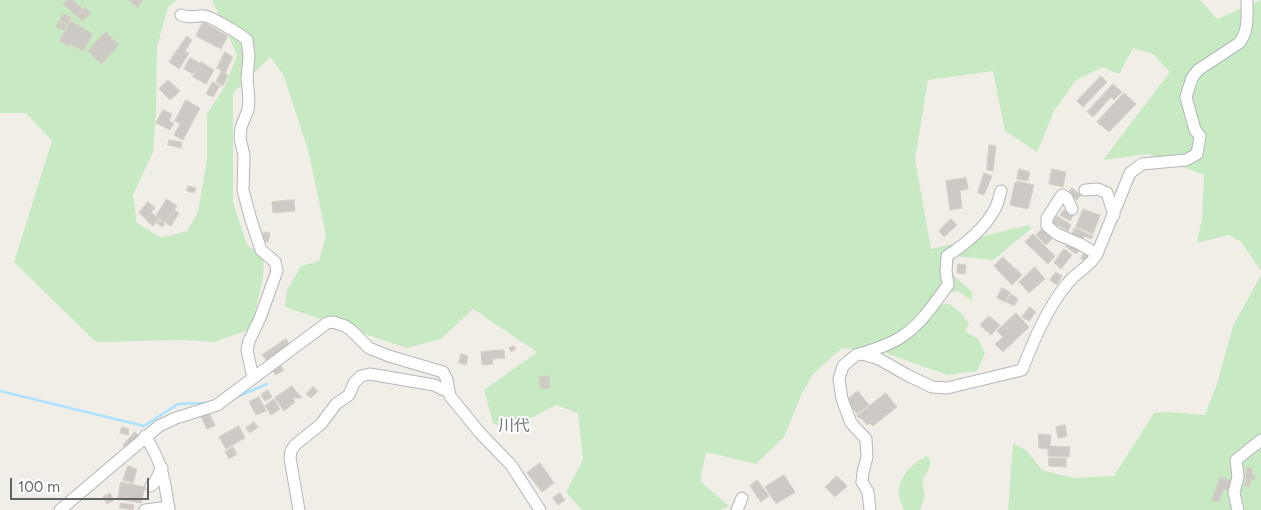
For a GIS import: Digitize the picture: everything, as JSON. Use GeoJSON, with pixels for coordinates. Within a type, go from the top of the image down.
{"type":"FeatureCollection","features":[{"type":"Feature","properties":{"kind":"street"},"geometry":{"type":"LineString","coordinates":[[858,355],[862,354],[879,359],[932,387],[947,388],[1022,370],[1044,318],[1060,293],[1068,282],[1093,262],[1130,173],[1142,164],[1186,160],[1196,154],[1200,136],[1196,130],[1186,97],[1192,78],[1198,70],[1244,38],[1246,33],[1246,0]]}},
{"type":"Feature","properties":{"kind":"street"},"geometry":{"type":"LineString","coordinates":[[181,15],[189,18],[205,16],[240,34],[247,40],[249,56],[246,78],[249,99],[240,138],[244,156],[243,190],[262,250],[275,262],[277,271],[260,318],[249,341],[247,350],[253,378]]}},
{"type":"Feature","properties":{"kind":"street"},"geometry":{"type":"LineString","coordinates":[[1085,190],[1098,189],[1106,192],[1114,215]]}},
{"type":"Feature","properties":{"kind":"street"},"geometry":{"type":"LineString","coordinates":[[870,510],[868,492],[862,482],[867,456],[866,439],[851,423],[842,399],[838,379],[843,366],[858,355],[890,343],[904,335],[919,322],[948,284],[946,271],[947,256],[964,245],[987,220],[995,209],[1001,190]]}},
{"type":"Feature","properties":{"kind":"street"},"geometry":{"type":"LineString","coordinates":[[1072,208],[1067,198],[1062,195],[1047,218],[1047,226],[1057,234],[1097,254]]}},
{"type":"Feature","properties":{"kind":"street"},"geometry":{"type":"LineString","coordinates":[[60,510],[159,426],[176,418],[217,405],[327,323],[333,322],[352,330],[369,348],[443,372],[447,380],[450,396],[480,433],[511,465],[540,510]]}},
{"type":"Feature","properties":{"kind":"street"},"geometry":{"type":"LineString","coordinates":[[298,510],[290,458],[291,451],[295,445],[321,424],[336,404],[349,395],[354,383],[361,376],[370,374],[434,385],[449,392]]}},
{"type":"Feature","properties":{"kind":"street"},"geometry":{"type":"LineString","coordinates":[[145,436],[156,453],[162,468],[169,509],[145,510]]}},
{"type":"Feature","properties":{"kind":"street"},"geometry":{"type":"LineString","coordinates":[[1238,510],[1234,492],[1238,476],[1236,460],[1261,440]]}},
{"type":"Feature","properties":{"kind":"street"},"geometry":{"type":"LineString","coordinates":[[151,486],[162,468]]}},
{"type":"Feature","properties":{"kind":"street"},"geometry":{"type":"LineString","coordinates":[[737,510],[742,498]]}},
{"type":"Feature","properties":{"kind":"green space"},"geometry":{"type":"Polygon","coordinates":[[[0,0],[177,0],[168,7],[157,47],[153,152],[133,195],[137,223],[161,238],[187,231],[198,212],[207,159],[207,114],[225,86],[237,55],[212,0],[1200,0],[1217,19],[1261,0],[1261,271],[1241,242],[1229,235],[1197,243],[1202,218],[1204,175],[1148,154],[1103,160],[1170,72],[1153,54],[1133,48],[1119,74],[1103,67],[1076,80],[1054,111],[1037,152],[1005,131],[993,71],[928,80],[915,159],[931,249],[1029,225],[1032,228],[993,260],[954,256],[952,274],[972,292],[972,301],[958,291],[940,294],[931,305],[950,304],[961,313],[969,324],[965,331],[978,339],[985,353],[977,371],[947,375],[886,353],[842,348],[814,373],[803,391],[784,437],[756,464],[706,452],[700,481],[729,506],[721,510],[582,510],[566,492],[583,460],[578,413],[556,405],[508,430],[493,423],[484,390],[537,352],[473,309],[441,339],[407,348],[285,307],[287,290],[301,266],[319,261],[326,235],[308,150],[283,74],[270,57],[233,93],[233,202],[247,245],[264,257],[263,278],[251,329],[214,342],[183,340],[96,342],[14,262],[52,141],[26,113],[0,113],[0,0]]]}},
{"type":"Feature","properties":{"kind":"green space"},"geometry":{"type":"Polygon","coordinates":[[[1261,275],[1261,510],[1008,510],[1013,443],[1026,450],[1042,470],[1073,478],[1114,476],[1154,413],[1168,412],[1205,415],[1217,384],[1233,326],[1261,275]]]}},
{"type":"Feature","properties":{"kind":"green space"},"geometry":{"type":"Polygon","coordinates":[[[926,456],[930,459],[930,465],[922,480],[925,496],[920,510],[904,510],[899,496],[899,488],[903,477],[911,467],[926,456]]]}},
{"type":"Feature","properties":{"kind":"building"},"geometry":{"type":"Polygon","coordinates":[[[67,0],[73,0],[83,9],[77,16],[63,4],[67,0]]]}},
{"type":"Feature","properties":{"kind":"building"},"geometry":{"type":"Polygon","coordinates":[[[129,0],[143,0],[138,7],[129,0]]]}},
{"type":"Feature","properties":{"kind":"building"},"geometry":{"type":"Polygon","coordinates":[[[85,8],[91,13],[83,21],[77,16],[85,8]]]}},
{"type":"Feature","properties":{"kind":"building"},"geometry":{"type":"Polygon","coordinates":[[[63,14],[71,17],[68,24],[60,20],[63,14]]]}},
{"type":"Feature","properties":{"kind":"building"},"geometry":{"type":"Polygon","coordinates":[[[59,21],[67,25],[64,30],[56,27],[59,21]]]}},
{"type":"Feature","properties":{"kind":"building"},"geometry":{"type":"Polygon","coordinates":[[[71,21],[93,34],[83,51],[60,41],[71,21]]]}},
{"type":"Feature","properties":{"kind":"building"},"geometry":{"type":"Polygon","coordinates":[[[203,22],[228,36],[221,49],[196,36],[203,22]]]}},
{"type":"Feature","properties":{"kind":"building"},"geometry":{"type":"Polygon","coordinates":[[[106,32],[119,45],[101,64],[88,51],[106,32]]]}},
{"type":"Feature","properties":{"kind":"building"},"geometry":{"type":"Polygon","coordinates":[[[187,36],[192,40],[185,51],[189,53],[179,69],[169,62],[187,36]]]}},
{"type":"Feature","properties":{"kind":"building"},"geometry":{"type":"Polygon","coordinates":[[[225,52],[233,57],[225,73],[217,68],[225,52]]]}},
{"type":"Feature","properties":{"kind":"building"},"geometry":{"type":"Polygon","coordinates":[[[190,58],[200,63],[193,74],[184,69],[190,58]]]}},
{"type":"Feature","properties":{"kind":"building"},"geometry":{"type":"Polygon","coordinates":[[[201,62],[214,70],[206,84],[193,77],[201,62]]]}},
{"type":"Feature","properties":{"kind":"building"},"geometry":{"type":"Polygon","coordinates":[[[222,71],[228,75],[223,86],[216,82],[222,71]]]}},
{"type":"Feature","properties":{"kind":"building"},"geometry":{"type":"Polygon","coordinates":[[[1101,76],[1107,82],[1083,107],[1077,101],[1101,76]]]}},
{"type":"Feature","properties":{"kind":"building"},"geometry":{"type":"Polygon","coordinates":[[[168,80],[180,91],[170,100],[159,89],[168,80]]]}},
{"type":"Feature","properties":{"kind":"building"},"geometry":{"type":"Polygon","coordinates":[[[213,82],[220,86],[213,97],[206,94],[213,82]]]}},
{"type":"Feature","properties":{"kind":"building"},"geometry":{"type":"Polygon","coordinates":[[[1113,84],[1122,92],[1114,100],[1111,97],[1093,117],[1087,112],[1113,84]]]}},
{"type":"Feature","properties":{"kind":"building"},"geometry":{"type":"Polygon","coordinates":[[[1124,93],[1136,104],[1109,132],[1097,122],[1124,93]]]}},
{"type":"Feature","properties":{"kind":"building"},"geometry":{"type":"Polygon","coordinates":[[[186,100],[200,108],[183,140],[174,135],[180,124],[175,121],[186,100]]]}},
{"type":"Feature","properties":{"kind":"building"},"geometry":{"type":"Polygon","coordinates":[[[163,110],[172,114],[169,121],[174,123],[170,130],[156,123],[163,110]]]}},
{"type":"Feature","properties":{"kind":"building"},"geometry":{"type":"Polygon","coordinates":[[[169,140],[182,142],[181,148],[168,145],[169,140]]]}},
{"type":"Feature","properties":{"kind":"building"},"geometry":{"type":"Polygon","coordinates":[[[989,145],[996,146],[993,171],[987,170],[989,145]]]}},
{"type":"Feature","properties":{"kind":"building"},"geometry":{"type":"Polygon","coordinates":[[[1019,169],[1030,172],[1028,181],[1017,179],[1019,169]]]}},
{"type":"Feature","properties":{"kind":"building"},"geometry":{"type":"Polygon","coordinates":[[[1052,169],[1066,172],[1063,187],[1049,184],[1052,169]]]}},
{"type":"Feature","properties":{"kind":"building"},"geometry":{"type":"Polygon","coordinates":[[[984,173],[992,176],[984,195],[978,193],[984,173]]]}},
{"type":"Feature","properties":{"kind":"building"},"geometry":{"type":"Polygon","coordinates":[[[966,178],[968,189],[960,191],[962,208],[950,210],[946,181],[966,178]]]}},
{"type":"Feature","properties":{"kind":"building"},"geometry":{"type":"Polygon","coordinates":[[[1017,181],[1034,185],[1028,209],[1010,205],[1015,182],[1017,183],[1017,181]]]}},
{"type":"Feature","properties":{"kind":"building"},"geometry":{"type":"Polygon","coordinates":[[[188,186],[196,188],[194,193],[187,191],[188,186]]]}},
{"type":"Feature","properties":{"kind":"building"},"geometry":{"type":"Polygon","coordinates":[[[1072,188],[1081,195],[1077,200],[1068,193],[1072,188]]]}},
{"type":"Feature","properties":{"kind":"building"},"geometry":{"type":"Polygon","coordinates":[[[167,199],[177,206],[165,222],[156,216],[167,199]]]}},
{"type":"Feature","properties":{"kind":"building"},"geometry":{"type":"Polygon","coordinates":[[[294,200],[295,211],[273,213],[272,202],[294,200]]]}},
{"type":"Feature","properties":{"kind":"building"},"geometry":{"type":"Polygon","coordinates":[[[148,202],[155,208],[146,219],[139,213],[148,202]]]}},
{"type":"Feature","properties":{"kind":"building"},"geometry":{"type":"Polygon","coordinates":[[[1083,209],[1100,215],[1093,234],[1076,227],[1083,209]]]}},
{"type":"Feature","properties":{"kind":"building"},"geometry":{"type":"Polygon","coordinates":[[[174,210],[179,213],[171,226],[166,223],[174,210]]]}},
{"type":"Feature","properties":{"kind":"building"},"geometry":{"type":"Polygon","coordinates":[[[1064,210],[1073,216],[1070,221],[1060,215],[1064,210]]]}},
{"type":"Feature","properties":{"kind":"building"},"geometry":{"type":"Polygon","coordinates":[[[152,213],[159,219],[153,226],[146,220],[152,213]]]}},
{"type":"Feature","properties":{"kind":"building"},"geometry":{"type":"Polygon","coordinates":[[[1057,216],[1071,225],[1068,231],[1053,223],[1057,216]]]}},
{"type":"Feature","properties":{"kind":"building"},"geometry":{"type":"Polygon","coordinates":[[[951,219],[957,225],[944,237],[939,231],[951,219]]]}},
{"type":"Feature","properties":{"kind":"building"},"geometry":{"type":"Polygon","coordinates":[[[160,220],[165,224],[162,227],[157,223],[160,220]]]}},
{"type":"Feature","properties":{"kind":"building"},"geometry":{"type":"Polygon","coordinates":[[[1075,228],[1093,236],[1091,239],[1084,236],[1082,241],[1071,237],[1075,228]]]}},
{"type":"Feature","properties":{"kind":"building"},"geometry":{"type":"Polygon","coordinates":[[[1042,229],[1052,239],[1046,245],[1036,235],[1042,229]]]}},
{"type":"Feature","properties":{"kind":"building"},"geometry":{"type":"Polygon","coordinates":[[[264,232],[270,233],[268,242],[262,241],[264,232]]]}},
{"type":"Feature","properties":{"kind":"building"},"geometry":{"type":"Polygon","coordinates":[[[1033,234],[1055,256],[1048,264],[1025,242],[1033,234]]]}},
{"type":"Feature","properties":{"kind":"building"},"geometry":{"type":"Polygon","coordinates":[[[1070,240],[1081,248],[1076,254],[1066,247],[1070,240]]]}},
{"type":"Feature","properties":{"kind":"building"},"geometry":{"type":"Polygon","coordinates":[[[1064,249],[1072,255],[1061,269],[1054,263],[1064,249]]]}},
{"type":"Feature","properties":{"kind":"building"},"geometry":{"type":"Polygon","coordinates":[[[1085,251],[1092,254],[1088,262],[1081,259],[1085,251]]]}},
{"type":"Feature","properties":{"kind":"building"},"geometry":{"type":"Polygon","coordinates":[[[1003,257],[1022,275],[1012,285],[994,266],[1003,257]]]}},
{"type":"Feature","properties":{"kind":"building"},"geometry":{"type":"Polygon","coordinates":[[[958,264],[966,265],[965,274],[957,273],[958,264]]]}},
{"type":"Feature","properties":{"kind":"building"},"geometry":{"type":"Polygon","coordinates":[[[1035,267],[1045,279],[1029,293],[1019,282],[1035,267]]]}},
{"type":"Feature","properties":{"kind":"building"},"geometry":{"type":"Polygon","coordinates":[[[1056,272],[1062,276],[1057,285],[1050,280],[1056,272]]]}},
{"type":"Feature","properties":{"kind":"building"},"geometry":{"type":"Polygon","coordinates":[[[1002,288],[1010,292],[1005,302],[997,298],[1002,288]]]}},
{"type":"Feature","properties":{"kind":"building"},"geometry":{"type":"Polygon","coordinates":[[[1011,294],[1018,299],[1014,306],[1006,302],[1011,294]]]}},
{"type":"Feature","properties":{"kind":"building"},"geometry":{"type":"Polygon","coordinates":[[[1030,307],[1036,312],[1029,321],[1022,317],[1030,307]]]}},
{"type":"Feature","properties":{"kind":"building"},"geometry":{"type":"Polygon","coordinates":[[[1016,313],[1029,327],[1003,352],[995,344],[1003,337],[997,331],[1016,313]]]}},
{"type":"Feature","properties":{"kind":"building"},"geometry":{"type":"Polygon","coordinates":[[[989,316],[1000,325],[991,335],[980,325],[989,316]]]}},
{"type":"Feature","properties":{"kind":"building"},"geometry":{"type":"Polygon","coordinates":[[[286,339],[290,345],[267,361],[262,355],[286,339]]]}},
{"type":"Feature","properties":{"kind":"building"},"geometry":{"type":"Polygon","coordinates":[[[514,346],[516,349],[511,352],[509,348],[514,346]]]}},
{"type":"Feature","properties":{"kind":"building"},"geometry":{"type":"Polygon","coordinates":[[[504,350],[505,358],[492,359],[493,364],[482,365],[481,352],[504,350]]]}},
{"type":"Feature","properties":{"kind":"building"},"geometry":{"type":"Polygon","coordinates":[[[461,354],[468,356],[466,365],[459,363],[461,354]]]}},
{"type":"Feature","properties":{"kind":"building"},"geometry":{"type":"Polygon","coordinates":[[[280,365],[284,370],[276,375],[273,371],[280,365]]]}},
{"type":"Feature","properties":{"kind":"building"},"geometry":{"type":"Polygon","coordinates":[[[549,376],[550,388],[540,389],[539,377],[549,376]]]}},
{"type":"Feature","properties":{"kind":"building"},"geometry":{"type":"Polygon","coordinates":[[[292,386],[302,398],[292,398],[295,402],[284,411],[275,398],[292,386]]]}},
{"type":"Feature","properties":{"kind":"building"},"geometry":{"type":"Polygon","coordinates":[[[313,387],[318,391],[311,398],[306,394],[313,387]]]}},
{"type":"Feature","properties":{"kind":"building"},"geometry":{"type":"Polygon","coordinates":[[[268,390],[272,397],[265,401],[261,395],[268,390]]]}},
{"type":"Feature","properties":{"kind":"building"},"geometry":{"type":"Polygon","coordinates":[[[858,391],[869,405],[857,414],[847,400],[858,391]]]}},
{"type":"Feature","properties":{"kind":"building"},"geometry":{"type":"Polygon","coordinates":[[[886,393],[897,407],[873,426],[870,423],[867,425],[857,416],[886,393]]]}},
{"type":"Feature","properties":{"kind":"building"},"geometry":{"type":"Polygon","coordinates":[[[259,397],[266,411],[256,415],[249,402],[259,397]]]}},
{"type":"Feature","properties":{"kind":"building"},"geometry":{"type":"Polygon","coordinates":[[[274,399],[280,409],[271,415],[265,406],[274,399]]]}},
{"type":"Feature","properties":{"kind":"building"},"geometry":{"type":"Polygon","coordinates":[[[209,412],[215,426],[207,429],[200,415],[209,412]]]}},
{"type":"Feature","properties":{"kind":"building"},"geometry":{"type":"Polygon","coordinates":[[[254,422],[258,427],[250,433],[246,428],[254,422]]]}},
{"type":"Feature","properties":{"kind":"building"},"geometry":{"type":"Polygon","coordinates":[[[1065,425],[1067,436],[1058,438],[1056,427],[1065,425]]]}},
{"type":"Feature","properties":{"kind":"building"},"geometry":{"type":"Polygon","coordinates":[[[239,426],[245,438],[226,449],[219,437],[239,426]]]}},
{"type":"Feature","properties":{"kind":"building"},"geometry":{"type":"Polygon","coordinates":[[[122,427],[129,429],[128,435],[120,433],[122,427]]]}},
{"type":"Feature","properties":{"kind":"building"},"geometry":{"type":"Polygon","coordinates":[[[135,432],[139,436],[127,449],[123,445],[135,432]]]}},
{"type":"Feature","properties":{"kind":"building"},"geometry":{"type":"Polygon","coordinates":[[[1039,434],[1051,435],[1050,446],[1070,447],[1069,457],[1048,456],[1048,449],[1039,448],[1039,434]]]}},
{"type":"Feature","properties":{"kind":"building"},"geometry":{"type":"Polygon","coordinates":[[[233,447],[237,454],[229,459],[225,452],[233,447]]]}},
{"type":"Feature","properties":{"kind":"building"},"geometry":{"type":"Polygon","coordinates":[[[1049,458],[1066,458],[1066,467],[1049,466],[1049,458]]]}},
{"type":"Feature","properties":{"kind":"building"},"geometry":{"type":"Polygon","coordinates":[[[540,463],[554,483],[542,492],[527,473],[540,463]]]}},
{"type":"Feature","properties":{"kind":"building"},"geometry":{"type":"Polygon","coordinates":[[[128,466],[137,469],[133,483],[123,480],[128,466]]]}},
{"type":"Feature","properties":{"kind":"building"},"geometry":{"type":"Polygon","coordinates":[[[1247,467],[1252,468],[1252,475],[1255,475],[1254,480],[1250,479],[1250,486],[1245,486],[1247,467]]]}},
{"type":"Feature","properties":{"kind":"building"},"geometry":{"type":"Polygon","coordinates":[[[784,475],[795,492],[776,504],[765,487],[784,475]]]}},
{"type":"Feature","properties":{"kind":"building"},"geometry":{"type":"Polygon","coordinates":[[[837,476],[847,486],[835,497],[825,487],[837,476]]]}},
{"type":"Feature","properties":{"kind":"building"},"geometry":{"type":"Polygon","coordinates":[[[1220,477],[1232,481],[1229,491],[1224,489],[1219,501],[1212,501],[1220,477]]]}},
{"type":"Feature","properties":{"kind":"building"},"geometry":{"type":"Polygon","coordinates":[[[757,480],[769,496],[761,502],[750,486],[757,480]]]}},
{"type":"Feature","properties":{"kind":"building"},"geometry":{"type":"Polygon","coordinates":[[[121,482],[145,487],[141,503],[118,499],[121,482]]]}},
{"type":"Feature","properties":{"kind":"building"},"geometry":{"type":"Polygon","coordinates":[[[110,493],[114,500],[107,504],[103,497],[110,493]]]}},
{"type":"Feature","properties":{"kind":"building"},"geometry":{"type":"Polygon","coordinates":[[[560,493],[565,500],[558,505],[553,498],[560,493]]]}},
{"type":"Feature","properties":{"kind":"building"},"geometry":{"type":"Polygon","coordinates":[[[121,503],[134,505],[133,510],[120,508],[121,503]]]}},
{"type":"Feature","properties":{"kind":"waterway"},"geometry":{"type":"LineString","coordinates":[[234,398],[267,384]]}},
{"type":"Feature","properties":{"kind":"waterway"},"geometry":{"type":"LineString","coordinates":[[0,391],[144,426],[178,404],[207,403]]}},
{"type":"Feature","properties":{"kind":"district","name":"川代"},"geometry":{"type":"Point","coordinates":[514,426]}}]}
